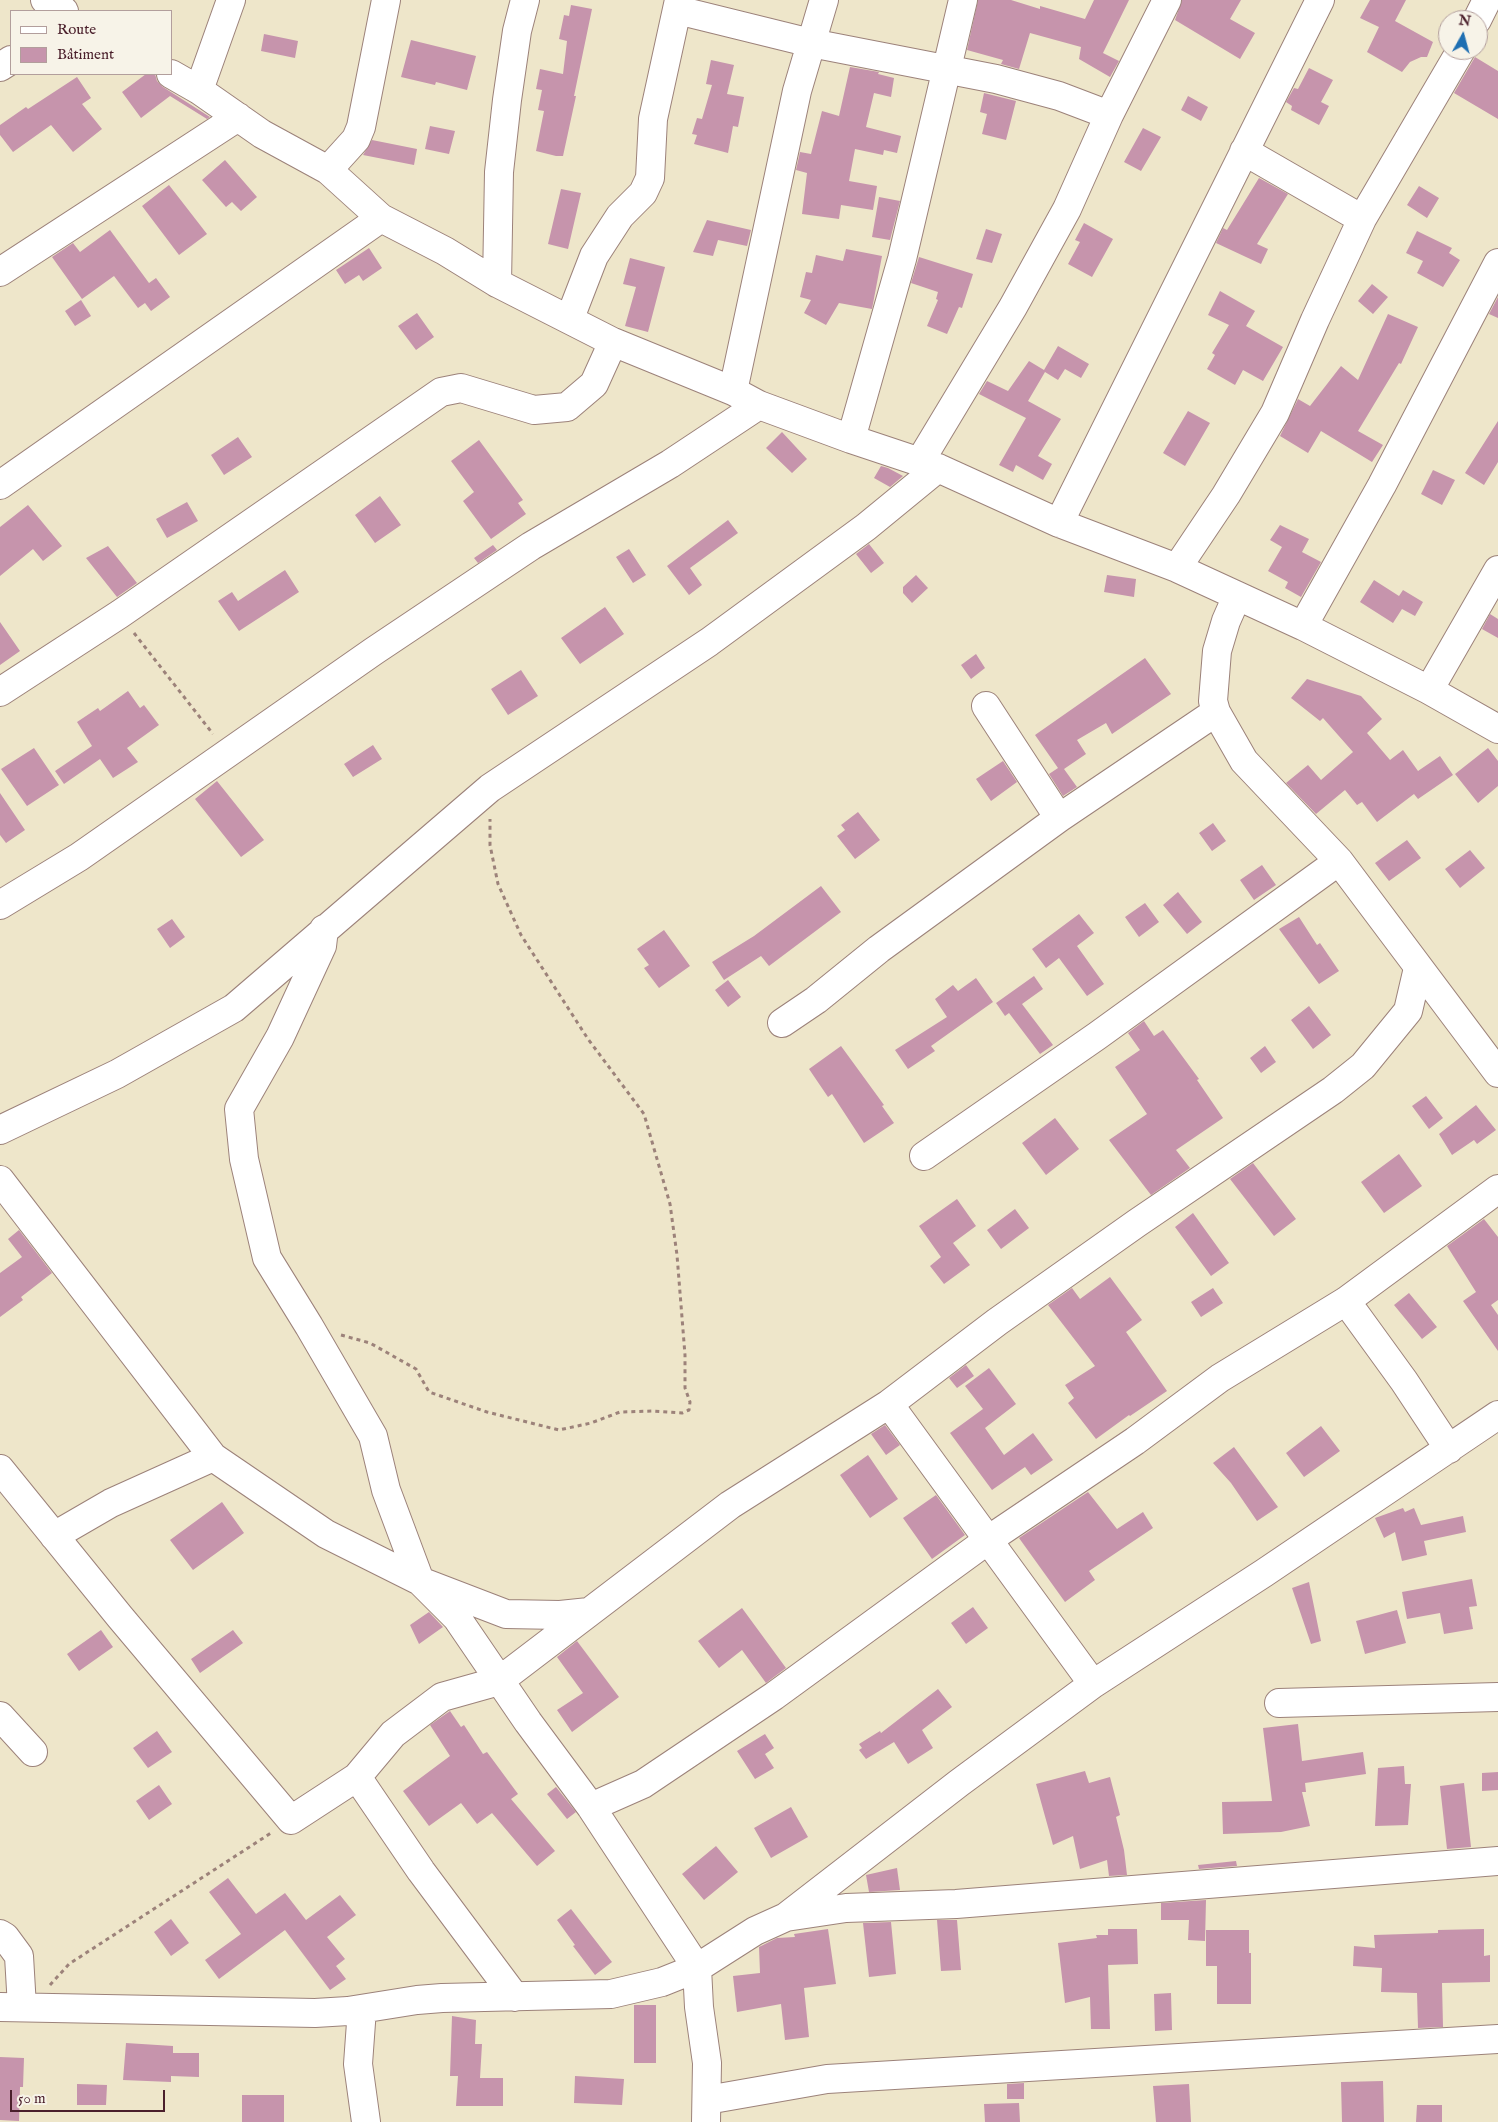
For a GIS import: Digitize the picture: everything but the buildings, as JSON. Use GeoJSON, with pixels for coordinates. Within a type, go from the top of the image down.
{"type":"FeatureCollection","features":[{"type":"Feature","properties":{"kind":"street"},"geometry":{"type":"LineString","coordinates":[[45,0],[62,10]]}},
{"type":"Feature","properties":{"kind":"street"},"geometry":{"type":"LineString","coordinates":[[199,90],[230,0]]}},
{"type":"Feature","properties":{"kind":"street"},"geometry":{"type":"LineString","coordinates":[[328,170],[356,139],[361,127],[386,0]]}},
{"type":"Feature","properties":{"kind":"street"},"geometry":{"type":"LineString","coordinates":[[498,283],[499,172],[515,41],[525,0]]}},
{"type":"Feature","properties":{"kind":"street"},"geometry":{"type":"LineString","coordinates":[[733,391],[797,91],[824,0]]}},
{"type":"Feature","properties":{"kind":"street"},"geometry":{"type":"LineString","coordinates":[[851,439],[902,258],[963,0]]}},
{"type":"Feature","properties":{"kind":"street"},"geometry":{"type":"LineString","coordinates":[[0,1130],[117,1074],[234,1008],[490,788],[709,642],[866,527],[929,465],[1067,208],[1109,115],[1166,0]]}},
{"type":"Feature","properties":{"kind":"street"},"geometry":{"type":"LineString","coordinates":[[1059,523],[1320,0]]}},
{"type":"Feature","properties":{"kind":"street"},"geometry":{"type":"LineString","coordinates":[[570,318],[594,256],[620,216],[643,193],[650,178],[653,118],[678,5],[811,43],[996,79],[1059,96],[1109,115]]}},
{"type":"Feature","properties":{"kind":"street"},"geometry":{"type":"LineString","coordinates":[[1176,568],[1226,495],[1275,413],[1315,320],[1362,219],[1455,60]]}},
{"type":"Feature","properties":{"kind":"street"},"geometry":{"type":"LineString","coordinates":[[172,75],[199,90],[262,134],[328,170],[381,218],[445,251],[498,283],[570,318],[613,342],[733,391],[759,405],[929,465],[1059,523],[1176,568],[1303,626],[1429,690],[1498,729]]}},
{"type":"Feature","properties":{"kind":"street"},"geometry":{"type":"LineString","coordinates":[[0,272],[238,117]]}},
{"type":"Feature","properties":{"kind":"street"},"geometry":{"type":"LineString","coordinates":[[1244,151],[1362,219]]}},
{"type":"Feature","properties":{"kind":"street"},"geometry":{"type":"LineString","coordinates":[[0,485],[381,218]]}},
{"type":"Feature","properties":{"kind":"street"},"geometry":{"type":"LineString","coordinates":[[1303,626],[1382,485],[1495,275]]}},
{"type":"Feature","properties":{"kind":"street"},"geometry":{"type":"LineString","coordinates":[[0,692],[120,614],[441,392],[461,388],[534,410],[567,407],[594,384],[613,342]]}},
{"type":"Feature","properties":{"kind":"street"},"geometry":{"type":"LineString","coordinates":[[0,905],[79,857],[374,651],[531,546],[670,464],[759,405]]}},
{"type":"Feature","properties":{"kind":"street"},"geometry":{"type":"LineString","coordinates":[[1429,690],[1498,570]]}},
{"type":"Feature","properties":{"kind":"street"},"geometry":{"type":"LineString","coordinates":[[1237,596],[1226,621],[1217,651],[1213,702],[1216,712],[1244,761],[1339,861],[1498,1073]]}},
{"type":"Feature","properties":{"kind":"street"},"geometry":{"type":"LineString","coordinates":[[986,706],[1059,818]]}},
{"type":"Feature","properties":{"kind":"street"},"geometry":{"type":"LineString","coordinates":[[782,1023],[816,1000],[879,949],[1059,818],[1216,712]]}},
{"type":"Feature","properties":{"kind":"street"},"geometry":{"type":"LineString","coordinates":[[924,1156],[1097,1036],[1339,861]]}},
{"type":"Feature","properties":{"kind":"street"},"geometry":{"type":"LineString","coordinates":[[324,929],[322,946],[280,1037],[239,1109],[244,1159],[267,1258],[373,1436],[386,1490],[420,1581],[457,1618],[499,1681],[591,1807],[697,1968],[699,2008],[707,2063],[706,2111],[828,2079],[1498,2039]]}},
{"type":"Feature","properties":{"kind":"street"},"geometry":{"type":"LineString","coordinates":[[0,1469],[291,1820],[357,1777],[393,1734],[442,1697],[499,1681],[730,1505],[889,1404],[997,1322],[1137,1223],[1333,1090],[1362,1066],[1408,1011],[1418,968]]}},
{"type":"Feature","properties":{"kind":"street"},"geometry":{"type":"LineString","coordinates":[[1408,1011],[1443,1002]]}},
{"type":"Feature","properties":{"kind":"street"},"geometry":{"type":"LineString","coordinates":[[0,1180],[213,1457],[326,1534],[420,1581],[506,1614],[560,1615],[589,1612]]}},
{"type":"Feature","properties":{"kind":"street"},"geometry":{"type":"LineString","coordinates":[[591,1807],[643,1784],[774,1696],[988,1540],[1135,1441],[1220,1378],[1346,1301],[1498,1189]]}},
{"type":"Feature","properties":{"kind":"street"},"geometry":{"type":"LineString","coordinates":[[1346,1301],[1404,1381],[1449,1449]]}},
{"type":"Feature","properties":{"kind":"street"},"geometry":{"type":"LineString","coordinates":[[889,1404],[1093,1684]]}},
{"type":"Feature","properties":{"kind":"street"},"geometry":{"type":"LineString","coordinates":[[0,1934],[5,1937],[19,1956],[11,2007],[315,2013],[362,2009],[417,2000],[612,1994],[662,1982],[697,1968],[755,1931],[786,1916],[959,1783],[1093,1684],[1498,1415]]}},
{"type":"Feature","properties":{"kind":"street"},"geometry":{"type":"LineString","coordinates":[[54,1536],[111,1503],[213,1457]]}},
{"type":"Feature","properties":{"kind":"street"},"geometry":{"type":"LineString","coordinates":[[1279,1703],[1498,1697]]}},
{"type":"Feature","properties":{"kind":"street"},"geometry":{"type":"LineString","coordinates":[[0,1716],[33,1752]]}},
{"type":"Feature","properties":{"kind":"street"},"geometry":{"type":"LineString","coordinates":[[357,1777],[421,1871],[515,1997]]}},
{"type":"Feature","properties":{"kind":"street"},"geometry":{"type":"LineString","coordinates":[[786,1916],[846,1908],[956,1904],[1498,1861]]}},
{"type":"Feature","properties":{"kind":"street"},"geometry":{"type":"LineString","coordinates":[[362,2009],[358,2064],[366,2122]]}},
{"type":"Feature","properties":{"kind":"path"},"geometry":{"type":"LineString","coordinates":[[120,614],[228,753]]}},
{"type":"Feature","properties":{"kind":"path"},"geometry":{"type":"LineString","coordinates":[[309,1326],[370,1343],[416,1369],[429,1392],[487,1412],[559,1430],[590,1424],[620,1412],[653,1411],[682,1413],[689,1410],[690,1402],[685,1388],[685,1355],[677,1255],[670,1204],[644,1114],[588,1040],[521,935],[498,884],[490,845],[490,788]]}},
{"type":"Feature","properties":{"kind":"path"},"geometry":{"type":"LineString","coordinates":[[69,1964],[291,1820]]}}]}
